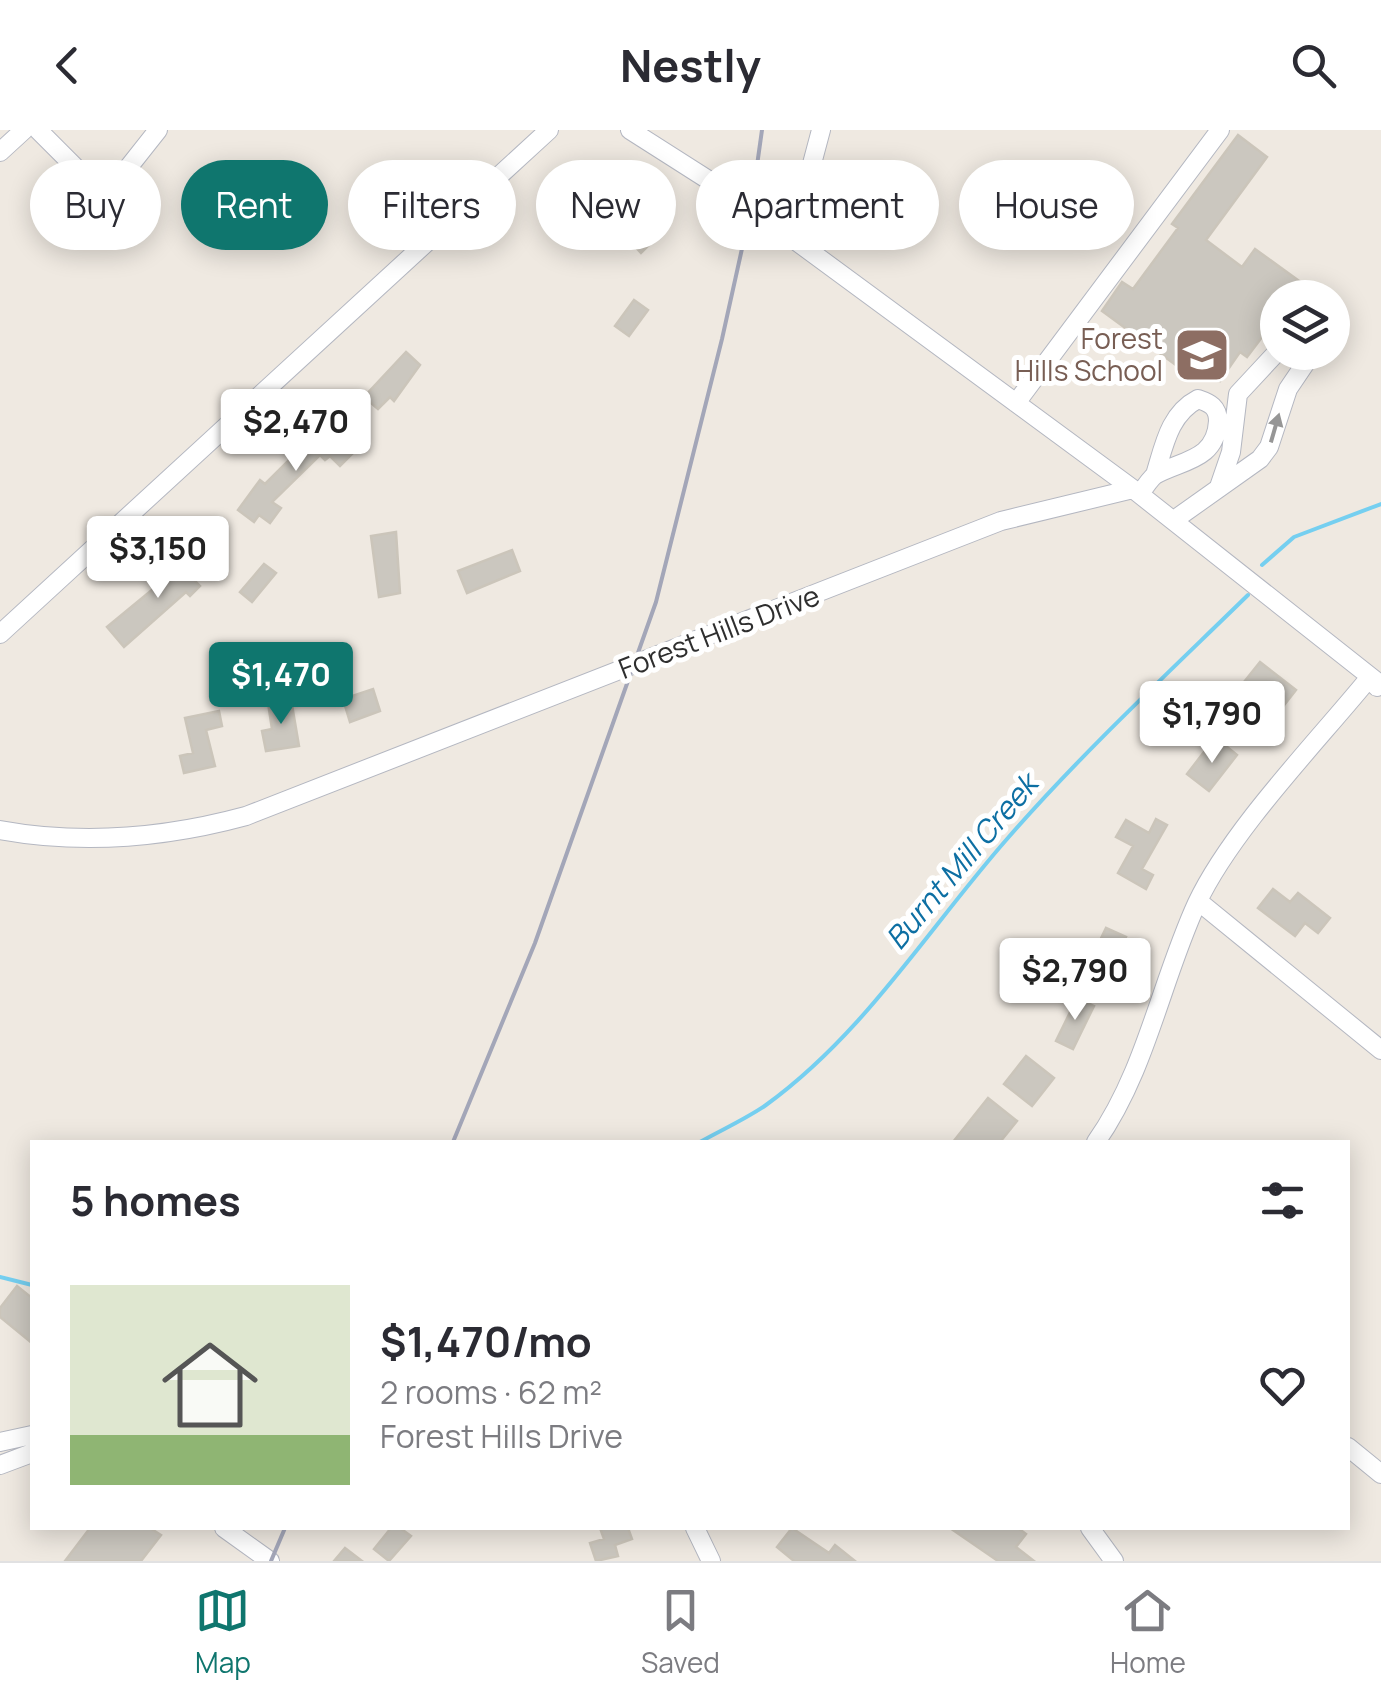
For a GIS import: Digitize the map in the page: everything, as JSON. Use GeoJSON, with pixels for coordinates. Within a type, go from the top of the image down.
{"type":"FeatureCollection","features":[{"type":"Feature","properties":{"kind":"street"},"geometry":{"type":"LineString","coordinates":[[0,152],[24,130]]}},
{"type":"Feature","properties":{"kind":"street"},"geometry":{"type":"LineString","coordinates":[[38,130],[97,189],[120,178],[158,130]]}},
{"type":"Feature","properties":{"kind":"street"},"geometry":{"type":"LineString","coordinates":[[0,634],[549,130]]}},
{"type":"Feature","properties":{"kind":"street"},"geometry":{"type":"LineString","coordinates":[[630,130],[696,170]]}},
{"type":"Feature","properties":{"kind":"street"},"geometry":{"type":"LineString","coordinates":[[813,160],[821,130]]}},
{"type":"Feature","properties":{"kind":"street"},"geometry":{"type":"LineString","coordinates":[[1016,403],[1220,130]]}},
{"type":"Feature","properties":{"kind":"street"},"geometry":{"type":"LineString","coordinates":[[807,250],[1136,491],[1377,684],[1232,848],[1198,901],[1132,1076],[1097,1140]]}},
{"type":"Feature","properties":{"kind":"street"},"geometry":{"type":"LineString","coordinates":[[1219,488],[1232,452],[1238,394],[1260,370]]}},
{"type":"Feature","properties":{"kind":"street"},"geometry":{"type":"LineString","coordinates":[[1174,520],[1260,460],[1269,447],[1282,400],[1301,370]]}},
{"type":"Feature","properties":{"kind":"street"},"geometry":{"type":"LineString","coordinates":[[1136,491],[1155,475]]}},
{"type":"Feature","properties":{"kind":"street","name":"Forest Hills Drive"},"geometry":{"type":"LineString","coordinates":[[0,830],[66,838],[140,837],[246,816],[1000,521],[1136,491]]}},
{"type":"Feature","properties":{"kind":"street"},"geometry":{"type":"LineString","coordinates":[[1198,901],[1381,1050]]}},
{"type":"Feature","properties":{"kind":"street"},"geometry":{"type":"LineString","coordinates":[[0,1442],[30,1435]]}},
{"type":"Feature","properties":{"kind":"street"},"geometry":{"type":"LineString","coordinates":[[1350,1449],[1381,1474]]}},
{"type":"Feature","properties":{"kind":"street"},"geometry":{"type":"LineString","coordinates":[[0,1465],[30,1455]]}},
{"type":"Feature","properties":{"kind":"street"},"geometry":{"type":"LineString","coordinates":[[227,1530],[270,1561]]}},
{"type":"Feature","properties":{"kind":"street"},"geometry":{"type":"LineString","coordinates":[[696,1530],[711,1561]]}},
{"type":"Feature","properties":{"kind":"street"},"geometry":{"type":"LineString","coordinates":[[1091,1530],[1114,1561]]}},
{"type":"Feature","properties":{"kind":"building"},"geometry":{"type":"Polygon","coordinates":[[[1238,135],[1267,157],[1206,240],[1242,267],[1255,249],[1298,280],[1260,280],[1260,340],[1247,357],[1240,352],[1220,381],[1203,368],[1195,379],[1102,311],[1122,282],[1133,289],[1178,228],[1172,224],[1238,135]]]}},
{"type":"Feature","properties":{"kind":"building"},"geometry":{"type":"Polygon","coordinates":[[[634,300],[648,310],[629,336],[615,326],[634,300]]]}},
{"type":"Feature","properties":{"kind":"building"},"geometry":{"type":"Polygon","coordinates":[[[406,352],[420,365],[394,401],[390,397],[378,409],[364,397],[406,352]]]}},
{"type":"Feature","properties":{"kind":"building"},"geometry":{"type":"Polygon","coordinates":[[[343,428],[360,446],[340,466],[330,456],[325,460],[320,455],[272,502],[281,508],[270,523],[259,515],[254,522],[238,510],[260,480],[265,484],[301,448],[305,452],[325,433],[331,439],[343,428]]]}},
{"type":"Feature","properties":{"kind":"building"},"geometry":{"type":"Polygon","coordinates":[[[396,532],[400,593],[379,597],[371,536],[396,532]]]}},
{"type":"Feature","properties":{"kind":"building"},"geometry":{"type":"Polygon","coordinates":[[[512,550],[520,571],[467,593],[458,571],[512,550]]]}},
{"type":"Feature","properties":{"kind":"building"},"geometry":{"type":"Polygon","coordinates":[[[198,552],[208,562],[192,578],[200,586],[190,596],[186,592],[124,647],[107,627],[198,552]]]}},
{"type":"Feature","properties":{"kind":"building"},"geometry":{"type":"Polygon","coordinates":[[[264,564],[276,573],[252,602],[240,592],[264,564]]]}},
{"type":"Feature","properties":{"kind":"building"},"geometry":{"type":"Polygon","coordinates":[[[1260,662],[1296,690],[1274,718],[1246,696],[1252,688],[1244,682],[1260,662]]]}},
{"type":"Feature","properties":{"kind":"building"},"geometry":{"type":"Polygon","coordinates":[[[373,689],[380,711],[350,722],[343,699],[373,689]]]}},
{"type":"Feature","properties":{"kind":"building"},"geometry":{"type":"Polygon","coordinates":[[[291,699],[299,746],[266,751],[262,731],[272,729],[268,703],[291,699]]]}},
{"type":"Feature","properties":{"kind":"building"},"geometry":{"type":"Polygon","coordinates":[[[219,711],[222,726],[206,730],[215,766],[184,773],[180,756],[193,753],[185,718],[219,711]]]}},
{"type":"Feature","properties":{"kind":"building"},"geometry":{"type":"Polygon","coordinates":[[[1221,742],[1237,755],[1209,791],[1187,774],[1204,752],[1210,756],[1221,742]]]}},
{"type":"Feature","properties":{"kind":"building"},"geometry":{"type":"Polygon","coordinates":[[[1156,819],[1167,825],[1142,869],[1153,875],[1146,889],[1118,873],[1133,846],[1116,837],[1126,820],[1149,833],[1156,819]]]}},
{"type":"Feature","properties":{"kind":"building"},"geometry":{"type":"Polygon","coordinates":[[[1273,889],[1290,902],[1298,893],[1330,918],[1318,933],[1305,923],[1295,936],[1258,908],[1273,889]]]}},
{"type":"Feature","properties":{"kind":"building"},"geometry":{"type":"Polygon","coordinates":[[[1106,928],[1126,937],[1112,968],[1091,959],[1106,928]]]}},
{"type":"Feature","properties":{"kind":"building"},"geometry":{"type":"Polygon","coordinates":[[[1077,998],[1094,1006],[1073,1049],[1056,1041],[1077,998]]]}},
{"type":"Feature","properties":{"kind":"building"},"geometry":{"type":"Polygon","coordinates":[[[1026,1056],[1054,1078],[1032,1106],[1004,1084],[1026,1056]]]}},
{"type":"Feature","properties":{"kind":"building"},"geometry":{"type":"Polygon","coordinates":[[[988,1098],[1017,1121],[1002,1140],[955,1140],[988,1098]]]}},
{"type":"Feature","properties":{"kind":"building"},"geometry":{"type":"Polygon","coordinates":[[[17,1286],[30,1296],[30,1341],[0,1317],[0,1308],[17,1286]]]}},
{"type":"Feature","properties":{"kind":"building"},"geometry":{"type":"Polygon","coordinates":[[[88,1530],[153,1530],[161,1535],[141,1561],[65,1561],[88,1530]]]}},
{"type":"Feature","properties":{"kind":"building"},"geometry":{"type":"Polygon","coordinates":[[[389,1530],[403,1530],[411,1536],[389,1561],[374,1549],[389,1530]]]}},
{"type":"Feature","properties":{"kind":"building"},"geometry":{"type":"Polygon","coordinates":[[[601,1530],[629,1530],[632,1539],[615,1545],[618,1556],[596,1561],[590,1543],[604,1539],[601,1530]]]}},
{"type":"Feature","properties":{"kind":"building"},"geometry":{"type":"Polygon","coordinates":[[[790,1530],[795,1530],[829,1553],[835,1545],[855,1561],[794,1561],[777,1547],[790,1530]]]}},
{"type":"Feature","properties":{"kind":"building"},"geometry":{"type":"Polygon","coordinates":[[[953,1530],[1021,1530],[1026,1534],[1016,1547],[1034,1561],[998,1561],[953,1530]]]}},
{"type":"Feature","properties":{"kind":"building"},"geometry":{"type":"Polygon","coordinates":[[[345,1548],[362,1561],[334,1561],[345,1548]]]}},
{"type":"Feature","properties":{"kind":"waterway","name":"Burnt Mill Creek"},"geometry":{"type":"LineString","coordinates":[[1262,565],[1294,537],[1381,504]]}},
{"type":"Feature","properties":{"kind":"waterway","name":"Burnt Mill Creek"},"geometry":{"type":"LineString","coordinates":[[704,1140],[766,1105],[834,1046],[1036,807],[1248,595]]}},
{"type":"Feature","properties":{"kind":"waterway","name":"Burnt Mill Creek"},"geometry":{"type":"LineString","coordinates":[[0,1277],[30,1284]]}},
{"type":"Feature","properties":{"kind":"railway"},"geometry":{"type":"LineString","coordinates":[[454,1140],[535,943],[656,602],[722,339],[751,208],[762,130]]}},
{"type":"Feature","properties":{"kind":"railway"},"geometry":{"type":"LineString","coordinates":[[271,1561],[284,1530]]}},
{"type":"Feature","properties":{"kind":"place","name":"Forest Hills School"},"geometry":{"type":"Point","coordinates":[1202,355]}}]}
